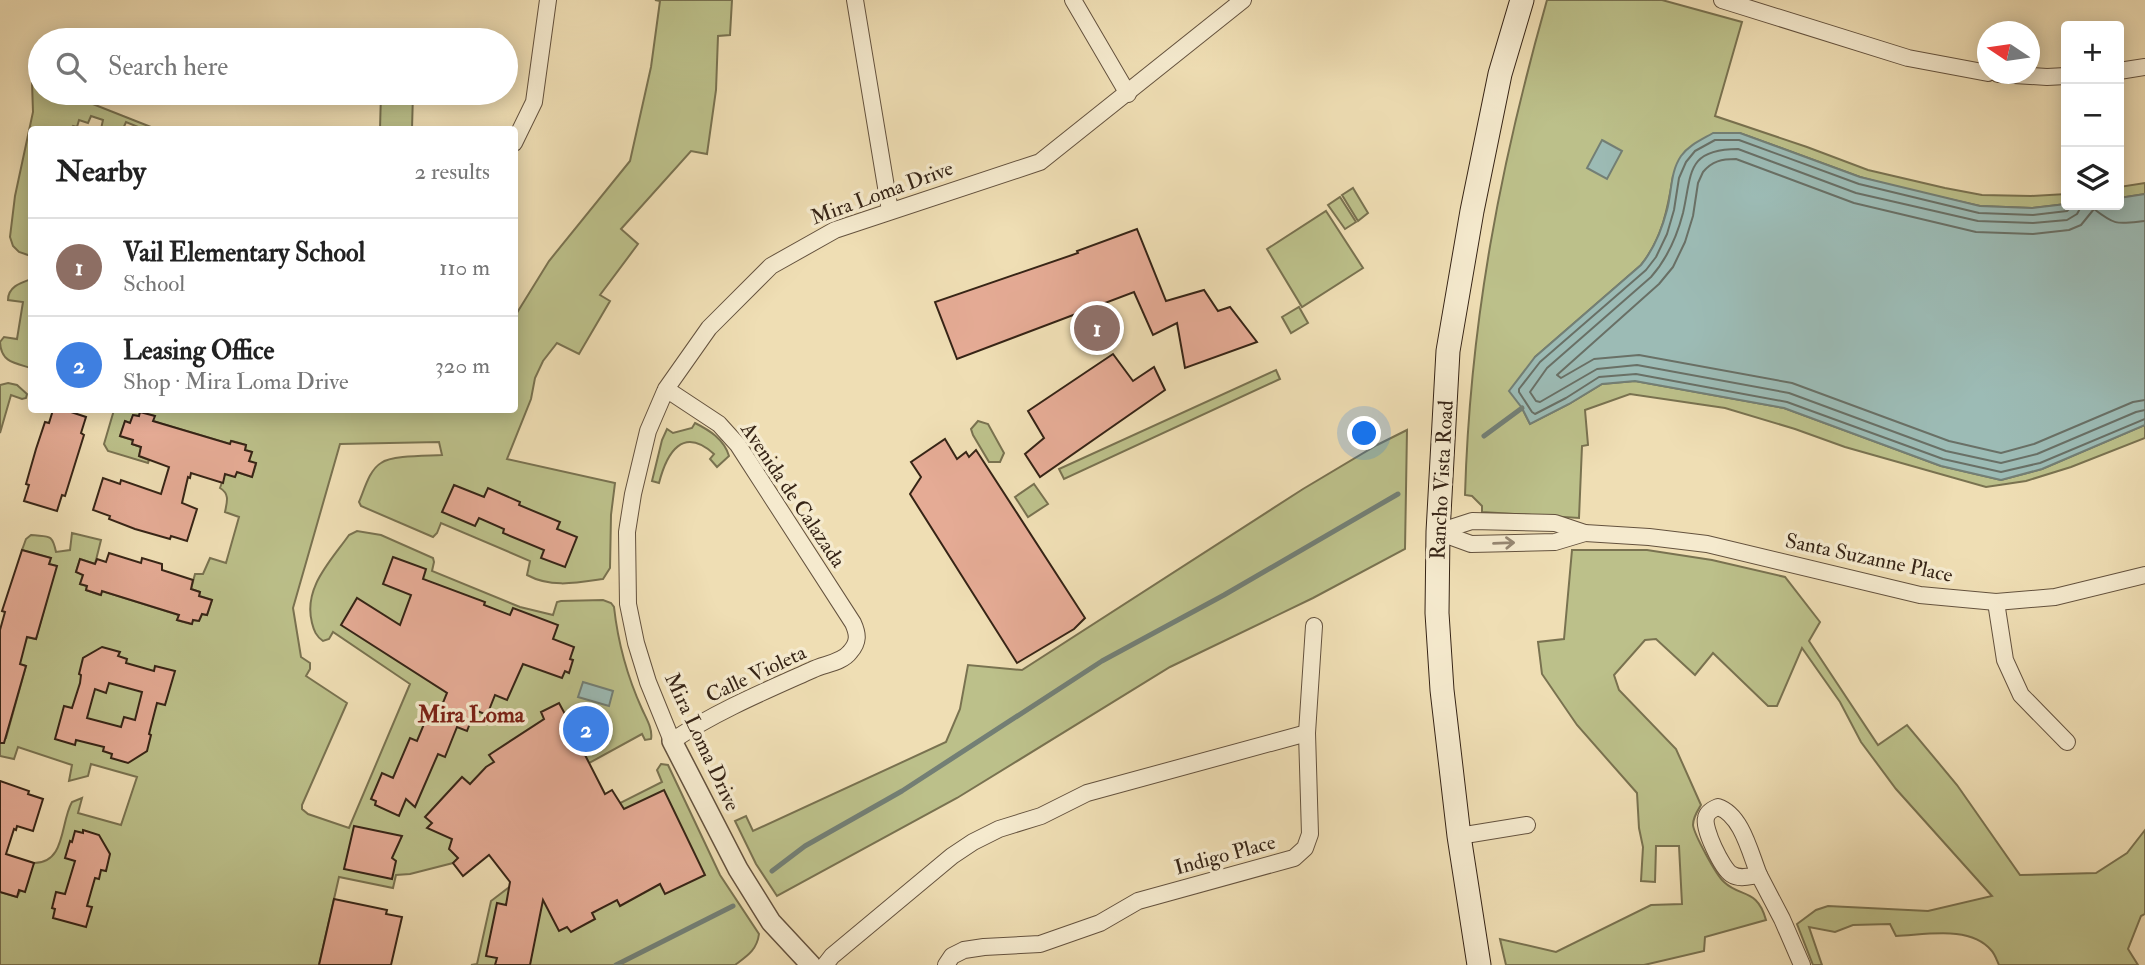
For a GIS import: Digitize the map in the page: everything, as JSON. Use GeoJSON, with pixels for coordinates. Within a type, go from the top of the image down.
{"type":"FeatureCollection","features":[{"type":"Feature","properties":{"kind":"main road","name":"Rancho Vista Road"},"geometry":{"type":"LineString","coordinates":[[1479,965],[1459,836],[1442,690],[1437,613],[1438,532],[1448,351],[1472,211],[1500,74],[1522,0]]}},
{"type":"Feature","properties":{"kind":"street"},"geometry":{"type":"LineString","coordinates":[[518,135],[534,102],[548,0]]}},
{"type":"Feature","properties":{"kind":"street"},"geometry":{"type":"LineString","coordinates":[[855,0],[890,211]]}},
{"type":"Feature","properties":{"kind":"street"},"geometry":{"type":"LineString","coordinates":[[1073,0],[1128,94]]}},
{"type":"Feature","properties":{"kind":"street","name":"Mira Loma Drive"},"geometry":{"type":"LineString","coordinates":[[811,965],[771,922],[738,869],[672,741],[648,682],[636,643],[628,604],[627,532],[648,431],[666,389],[709,328],[771,266],[835,230],[1040,162],[1243,0]]}},
{"type":"Feature","properties":{"kind":"street"},"geometry":{"type":"LineString","coordinates":[[1722,0],[1908,58],[1977,71]]}},
{"type":"Feature","properties":{"kind":"street"},"geometry":{"type":"LineString","coordinates":[[2124,70],[2145,67]]}},
{"type":"Feature","properties":{"kind":"street"},"geometry":{"type":"LineString","coordinates":[[2040,77],[2061,76]]}},
{"type":"Feature","properties":{"kind":"street","name":"Avenida de Calazada"},"geometry":{"type":"LineString","coordinates":[[666,389],[719,424],[738,445],[853,623],[858,635],[855,645]]}},
{"type":"Feature","properties":{"kind":"street","name":"Santa Suzanne Place"},"geometry":{"type":"LineString","coordinates":[[1438,532],[1472,521],[1555,523],[1585,533],[1707,544],[1920,595],[1996,602],[2055,597],[2145,575]]}},
{"type":"Feature","properties":{"kind":"street","name":"Santa Suzanne Place"},"geometry":{"type":"LineString","coordinates":[[1438,532],[1471,544],[1555,542],[1585,533]]}},
{"type":"Feature","properties":{"kind":"street"},"geometry":{"type":"LineString","coordinates":[[1996,602],[2005,660],[2021,695],[2067,742]]}},
{"type":"Feature","properties":{"kind":"street","name":"Indigo Place"},"geometry":{"type":"LineString","coordinates":[[946,965],[952,956],[964,950],[1040,944],[1100,923],[1138,901],[1294,858],[1306,848],[1310,834],[1307,733],[1314,626]]}},
{"type":"Feature","properties":{"kind":"street","name":"Calle Violeta"},"geometry":{"type":"LineString","coordinates":[[672,741],[694,726],[739,704],[813,669],[840,660],[849,655],[855,645]]}},
{"type":"Feature","properties":{"kind":"street"},"geometry":{"type":"LineString","coordinates":[[825,965],[832,956],[952,856],[999,829],[1041,816],[1087,793],[1307,733]]}},
{"type":"Feature","properties":{"kind":"street"},"geometry":{"type":"LineString","coordinates":[[1459,836],[1527,825]]}},
{"type":"Feature","properties":{"kind":"street"},"geometry":{"type":"LineString","coordinates":[[1759,875],[1802,965]]}},
{"type":"Feature","properties":{"kind":"green space"},"geometry":{"type":"Polygon","coordinates":[[[655,0],[732,0],[730,35],[718,36],[716,90],[707,154],[691,151],[621,229],[638,244],[600,295],[610,301],[579,354],[557,343],[543,361],[507,459],[615,483],[611,515],[610,568],[603,579],[545,582],[527,575],[530,561],[441,523],[433,537],[361,506],[359,502],[365,487],[377,466],[386,460],[442,455],[439,442],[340,444],[293,608],[301,657],[310,663],[306,676],[347,703],[302,805],[302,809],[308,814],[349,828],[410,684],[333,632],[329,639],[323,641],[312,623],[311,598],[320,576],[349,535],[357,531],[381,535],[433,558],[432,571],[520,607],[553,615],[557,602],[561,601],[603,600],[611,603],[624,659],[650,727],[651,739],[645,740],[642,734],[549,785],[453,863],[396,875],[393,888],[339,877],[319,965],[0,965],[0,892],[17,897],[34,863],[52,856],[57,849],[72,802],[82,798],[78,813],[121,825],[137,777],[91,764],[88,776],[69,781],[72,765],[18,747],[14,759],[0,756],[0,738],[6,738],[26,666],[18,664],[27,637],[36,639],[56,566],[49,564],[50,558],[22,550],[26,539],[31,535],[49,537],[56,552],[70,550],[72,533],[101,540],[95,564],[80,559],[76,572],[83,575],[80,584],[87,586],[86,590],[100,595],[102,591],[179,615],[177,620],[191,624],[193,620],[199,621],[202,614],[207,615],[212,600],[199,596],[200,592],[191,589],[195,574],[203,574],[210,558],[226,563],[239,517],[225,512],[227,496],[220,488],[225,474],[237,472],[252,477],[256,464],[249,461],[252,452],[245,450],[246,445],[232,441],[230,444],[159,423],[153,421],[154,416],[144,413],[518,413],[518,311],[549,261],[630,161],[651,67],[660,1],[655,0]]]}},
{"type":"Feature","properties":{"kind":"green space"},"geometry":{"type":"Polygon","coordinates":[[[1547,0],[1662,0],[1742,22],[1715,116],[1868,170],[1982,195],[2061,194],[2061,205],[2032,208],[1980,206],[1860,177],[1740,133],[1673,176],[1659,234],[1641,265],[1535,357],[1522,408],[1530,424],[1602,384],[1635,381],[1784,408],[1941,466],[2001,480],[2042,469],[2145,425],[2145,438],[2071,467],[2026,481],[1986,487],[1845,447],[1725,408],[1630,394],[1585,410],[1588,445],[1582,446],[1579,518],[1482,512],[1482,506],[1472,496],[1465,495],[1473,368],[1490,245],[1530,62],[1547,0]]]}},
{"type":"Feature","properties":{"kind":"green space"},"geometry":{"type":"Polygon","coordinates":[[[33,105],[95,105],[148,126],[136,126],[126,122],[124,126],[102,126],[103,120],[91,116],[88,123],[79,120],[77,126],[30,126],[33,105]]]}},
{"type":"Feature","properties":{"kind":"green space"},"geometry":{"type":"Polygon","coordinates":[[[381,105],[413,105],[412,126],[380,126],[381,105]]]}},
{"type":"Feature","properties":{"kind":"green space"},"geometry":{"type":"Polygon","coordinates":[[[28,135],[28,255],[13,246],[10,237],[15,196],[28,135]]]}},
{"type":"Feature","properties":{"kind":"green space"},"geometry":{"type":"Polygon","coordinates":[[[2145,183],[2145,194],[2124,197],[2124,186],[2145,183]]]}},
{"type":"Feature","properties":{"kind":"green space"},"geometry":{"type":"Polygon","coordinates":[[[1353,188],[1368,213],[1358,221],[1342,195],[1353,188]]]}},
{"type":"Feature","properties":{"kind":"green space"},"geometry":{"type":"Polygon","coordinates":[[[1340,197],[1356,222],[1345,229],[1328,205],[1340,197]]]}},
{"type":"Feature","properties":{"kind":"green space"},"geometry":{"type":"Polygon","coordinates":[[[1326,211],[1363,268],[1302,307],[1267,249],[1326,211]]]}},
{"type":"Feature","properties":{"kind":"green space"},"geometry":{"type":"Polygon","coordinates":[[[28,280],[28,367],[6,358],[0,342],[4,337],[17,339],[23,302],[8,300],[15,286],[28,280]]]}},
{"type":"Feature","properties":{"kind":"green space"},"geometry":{"type":"Polygon","coordinates":[[[1299,307],[1308,323],[1291,333],[1282,317],[1299,307]]]}},
{"type":"Feature","properties":{"kind":"green space"},"geometry":{"type":"Polygon","coordinates":[[[1276,370],[1280,379],[1064,479],[1059,469],[1276,370]]]}},
{"type":"Feature","properties":{"kind":"green space"},"geometry":{"type":"Polygon","coordinates":[[[0,385],[17,385],[27,394],[26,398],[22,399],[11,395],[0,433],[0,385]]]}},
{"type":"Feature","properties":{"kind":"green space"},"geometry":{"type":"Polygon","coordinates":[[[113,413],[140,413],[139,416],[133,415],[130,423],[125,421],[120,436],[133,440],[132,444],[141,447],[139,456],[149,460],[148,463],[108,451],[104,444],[113,413]]]}},
{"type":"Feature","properties":{"kind":"green space"},"geometry":{"type":"Polygon","coordinates":[[[978,421],[988,424],[1004,453],[1000,462],[989,462],[973,435],[971,429],[978,421]]]}},
{"type":"Feature","properties":{"kind":"green space"},"geometry":{"type":"Polygon","coordinates":[[[695,423],[720,440],[729,456],[717,467],[710,459],[714,454],[693,442],[685,443],[672,453],[659,483],[652,481],[667,429],[673,433],[692,428],[695,423]]]}},
{"type":"Feature","properties":{"kind":"green space"},"geometry":{"type":"Polygon","coordinates":[[[1407,430],[1405,549],[1313,598],[1170,667],[957,798],[777,896],[756,864],[735,821],[746,816],[753,831],[946,742],[960,709],[968,665],[1022,670],[1303,489],[1407,430]]]}},
{"type":"Feature","properties":{"kind":"green space"},"geometry":{"type":"Polygon","coordinates":[[[1034,484],[1048,504],[1028,517],[1015,497],[1034,484]]]}},
{"type":"Feature","properties":{"kind":"green space"},"geometry":{"type":"Polygon","coordinates":[[[1572,550],[1647,550],[1712,560],[1785,577],[1820,622],[1809,641],[1878,745],[1907,725],[1957,785],[2020,875],[2096,873],[2127,853],[2145,830],[2145,914],[2141,916],[2128,949],[2138,965],[1999,965],[1991,950],[1971,937],[1946,933],[1896,936],[1890,924],[1853,925],[1835,932],[1809,927],[1822,965],[1813,965],[1797,924],[1816,910],[1828,906],[1928,911],[1992,896],[1896,789],[1861,742],[1840,702],[1802,648],[1777,706],[1768,706],[1713,653],[1695,675],[1656,639],[1645,640],[1614,675],[1619,690],[1676,749],[1701,805],[1693,825],[1697,837],[1724,882],[1753,898],[1766,920],[1705,937],[1704,951],[1644,965],[1506,965],[1500,939],[1556,952],[1651,905],[1682,904],[1679,846],[1656,846],[1655,882],[1641,881],[1643,847],[1637,793],[1577,725],[1542,674],[1538,642],[1564,639],[1572,550]]]}},
{"type":"Feature","properties":{"kind":"green space"},"geometry":{"type":"Polygon","coordinates":[[[661,764],[668,765],[720,875],[759,934],[751,952],[735,965],[471,965],[477,964],[491,901],[620,803],[662,782],[657,770],[661,764]]]}},
{"type":"Feature","properties":{"kind":"water"},"geometry":{"type":"Polygon","coordinates":[[[1713,133],[1740,133],[1860,177],[1980,206],[2032,208],[2061,205],[2061,210],[2124,210],[2124,197],[2145,194],[2145,425],[2042,469],[2001,480],[1941,466],[1784,408],[1635,381],[1602,384],[1530,424],[1509,391],[1535,357],[1646,259],[1663,224],[1677,162],[1696,143],[1713,133]]]}},
{"type":"Feature","properties":{"kind":"water"},"geometry":{"type":"Polygon","coordinates":[[[1602,140],[1622,151],[1607,179],[1587,168],[1602,140]]]}},
{"type":"Feature","properties":{"kind":"water"},"geometry":{"type":"Polygon","coordinates":[[[583,682],[613,691],[609,706],[578,697],[583,682]]]}},
{"type":"Feature","properties":{"kind":"building"},"geometry":{"type":"Polygon","coordinates":[[[1137,229],[1166,301],[1204,290],[1218,311],[1230,307],[1257,342],[1185,368],[1177,323],[1153,335],[1134,292],[957,359],[935,302],[1078,253],[1077,251],[1137,229]]]}},
{"type":"Feature","properties":{"kind":"building"},"geometry":{"type":"Polygon","coordinates":[[[1113,354],[1133,381],[1154,367],[1165,390],[1040,477],[1025,454],[1044,438],[1028,411],[1113,354]]]}},
{"type":"Feature","properties":{"kind":"building"},"geometry":{"type":"Polygon","coordinates":[[[52,413],[74,413],[86,417],[81,433],[84,435],[65,496],[62,495],[57,511],[24,501],[36,449],[45,422],[49,423],[52,413]]]}},
{"type":"Feature","properties":{"kind":"building"},"geometry":{"type":"Polygon","coordinates":[[[140,413],[144,413],[155,416],[153,421],[230,444],[231,441],[246,445],[245,450],[252,452],[249,461],[256,463],[252,477],[237,472],[235,477],[225,474],[223,483],[191,473],[190,478],[188,477],[182,503],[197,509],[187,541],[135,529],[93,510],[103,478],[120,484],[121,480],[161,494],[169,467],[139,456],[141,447],[132,444],[133,440],[120,436],[125,421],[130,423],[133,415],[139,416],[140,413]]]}},
{"type":"Feature","properties":{"kind":"building"},"geometry":{"type":"Polygon","coordinates":[[[945,439],[957,459],[966,452],[969,457],[976,450],[1085,618],[1074,629],[1017,663],[910,494],[921,477],[911,462],[945,439]]]}},
{"type":"Feature","properties":{"kind":"building"},"geometry":{"type":"Polygon","coordinates":[[[454,485],[484,497],[488,488],[520,502],[519,505],[560,522],[557,529],[577,537],[565,567],[541,558],[544,550],[503,533],[504,529],[479,518],[475,526],[442,512],[454,485]]]}},
{"type":"Feature","properties":{"kind":"building"},"geometry":{"type":"Polygon","coordinates":[[[22,550],[51,558],[49,564],[57,566],[36,639],[27,637],[20,664],[26,666],[4,743],[0,743],[0,630],[5,612],[2,611],[22,550]]]}},
{"type":"Feature","properties":{"kind":"building"},"geometry":{"type":"Polygon","coordinates":[[[109,553],[141,563],[142,558],[162,564],[162,570],[193,580],[191,589],[200,592],[199,596],[212,600],[207,615],[202,614],[199,621],[193,620],[192,624],[177,620],[179,615],[102,591],[101,595],[86,590],[87,586],[80,584],[83,575],[76,572],[80,559],[95,564],[97,559],[106,562],[109,553]]]}},
{"type":"Feature","properties":{"kind":"building"},"geometry":{"type":"Polygon","coordinates":[[[393,557],[426,569],[423,579],[485,602],[484,605],[510,615],[513,608],[558,625],[553,639],[574,647],[569,673],[565,671],[562,678],[523,664],[507,700],[495,695],[487,715],[475,710],[467,731],[457,727],[445,757],[438,754],[415,807],[406,799],[399,816],[375,805],[376,801],[371,799],[382,773],[393,778],[410,738],[417,741],[429,712],[438,715],[447,693],[341,625],[357,598],[400,625],[411,595],[383,584],[393,557]]]}},
{"type":"Feature","properties":{"kind":"building"},"geometry":{"type":"Polygon","coordinates":[[[102,647],[120,652],[118,656],[127,659],[126,663],[154,671],[155,666],[175,671],[165,705],[157,703],[147,751],[128,763],[111,758],[112,754],[103,751],[104,747],[76,740],[75,745],[55,739],[64,706],[72,708],[80,683],[83,658],[102,647]],[[109,683],[106,693],[95,689],[87,718],[121,727],[124,717],[135,720],[142,692],[109,683]]]}},
{"type":"Feature","properties":{"kind":"building"},"geometry":{"type":"Polygon","coordinates":[[[559,703],[566,716],[578,710],[605,719],[608,728],[603,744],[584,753],[605,794],[612,790],[624,809],[664,790],[705,875],[665,894],[660,884],[620,906],[617,900],[592,913],[595,919],[571,932],[567,927],[559,931],[543,900],[530,965],[495,965],[497,958],[486,956],[497,903],[506,905],[510,882],[489,855],[463,876],[453,863],[458,858],[449,849],[452,839],[427,828],[432,823],[425,817],[462,777],[470,784],[494,762],[489,755],[544,719],[541,712],[559,703]]]}},
{"type":"Feature","properties":{"kind":"building"},"geometry":{"type":"Polygon","coordinates":[[[0,781],[43,799],[33,831],[17,826],[6,854],[34,863],[25,892],[19,890],[17,897],[0,892],[0,781]]]}},
{"type":"Feature","properties":{"kind":"building"},"geometry":{"type":"Polygon","coordinates":[[[354,826],[402,836],[392,858],[396,861],[392,879],[344,869],[354,826]]]}},
{"type":"Feature","properties":{"kind":"building"},"geometry":{"type":"Polygon","coordinates":[[[83,830],[99,835],[110,854],[106,871],[101,870],[99,879],[95,878],[87,906],[92,907],[86,927],[53,918],[55,909],[52,908],[56,892],[65,894],[75,861],[65,858],[70,841],[72,842],[75,831],[83,833],[83,830]]]}},
{"type":"Feature","properties":{"kind":"building"},"geometry":{"type":"Polygon","coordinates":[[[334,899],[387,910],[386,914],[402,917],[391,965],[319,965],[334,899]]]}},
{"type":"Feature","properties":{"kind":"waterway"},"geometry":{"type":"LineString","coordinates":[[1484,436],[1522,408]]}},
{"type":"Feature","properties":{"kind":"waterway"},"geometry":{"type":"LineString","coordinates":[[772,871],[805,846],[902,791],[1102,661],[1224,595],[1398,494]]}},
{"type":"Feature","properties":{"kind":"waterway"},"geometry":{"type":"LineString","coordinates":[[616,965],[733,906]]}},
{"type":"Feature","properties":{"kind":"place","name":"Vail Elementary School"},"geometry":{"type":"Point","coordinates":[1097,328]}},
{"type":"Feature","properties":{"kind":"place","name":"Leasing Office"},"geometry":{"type":"Point","coordinates":[586,729]}},
{"type":"Feature","properties":{"kind":"district","name":"Mira Loma"},"geometry":{"type":"Point","coordinates":[471,714]}}]}
